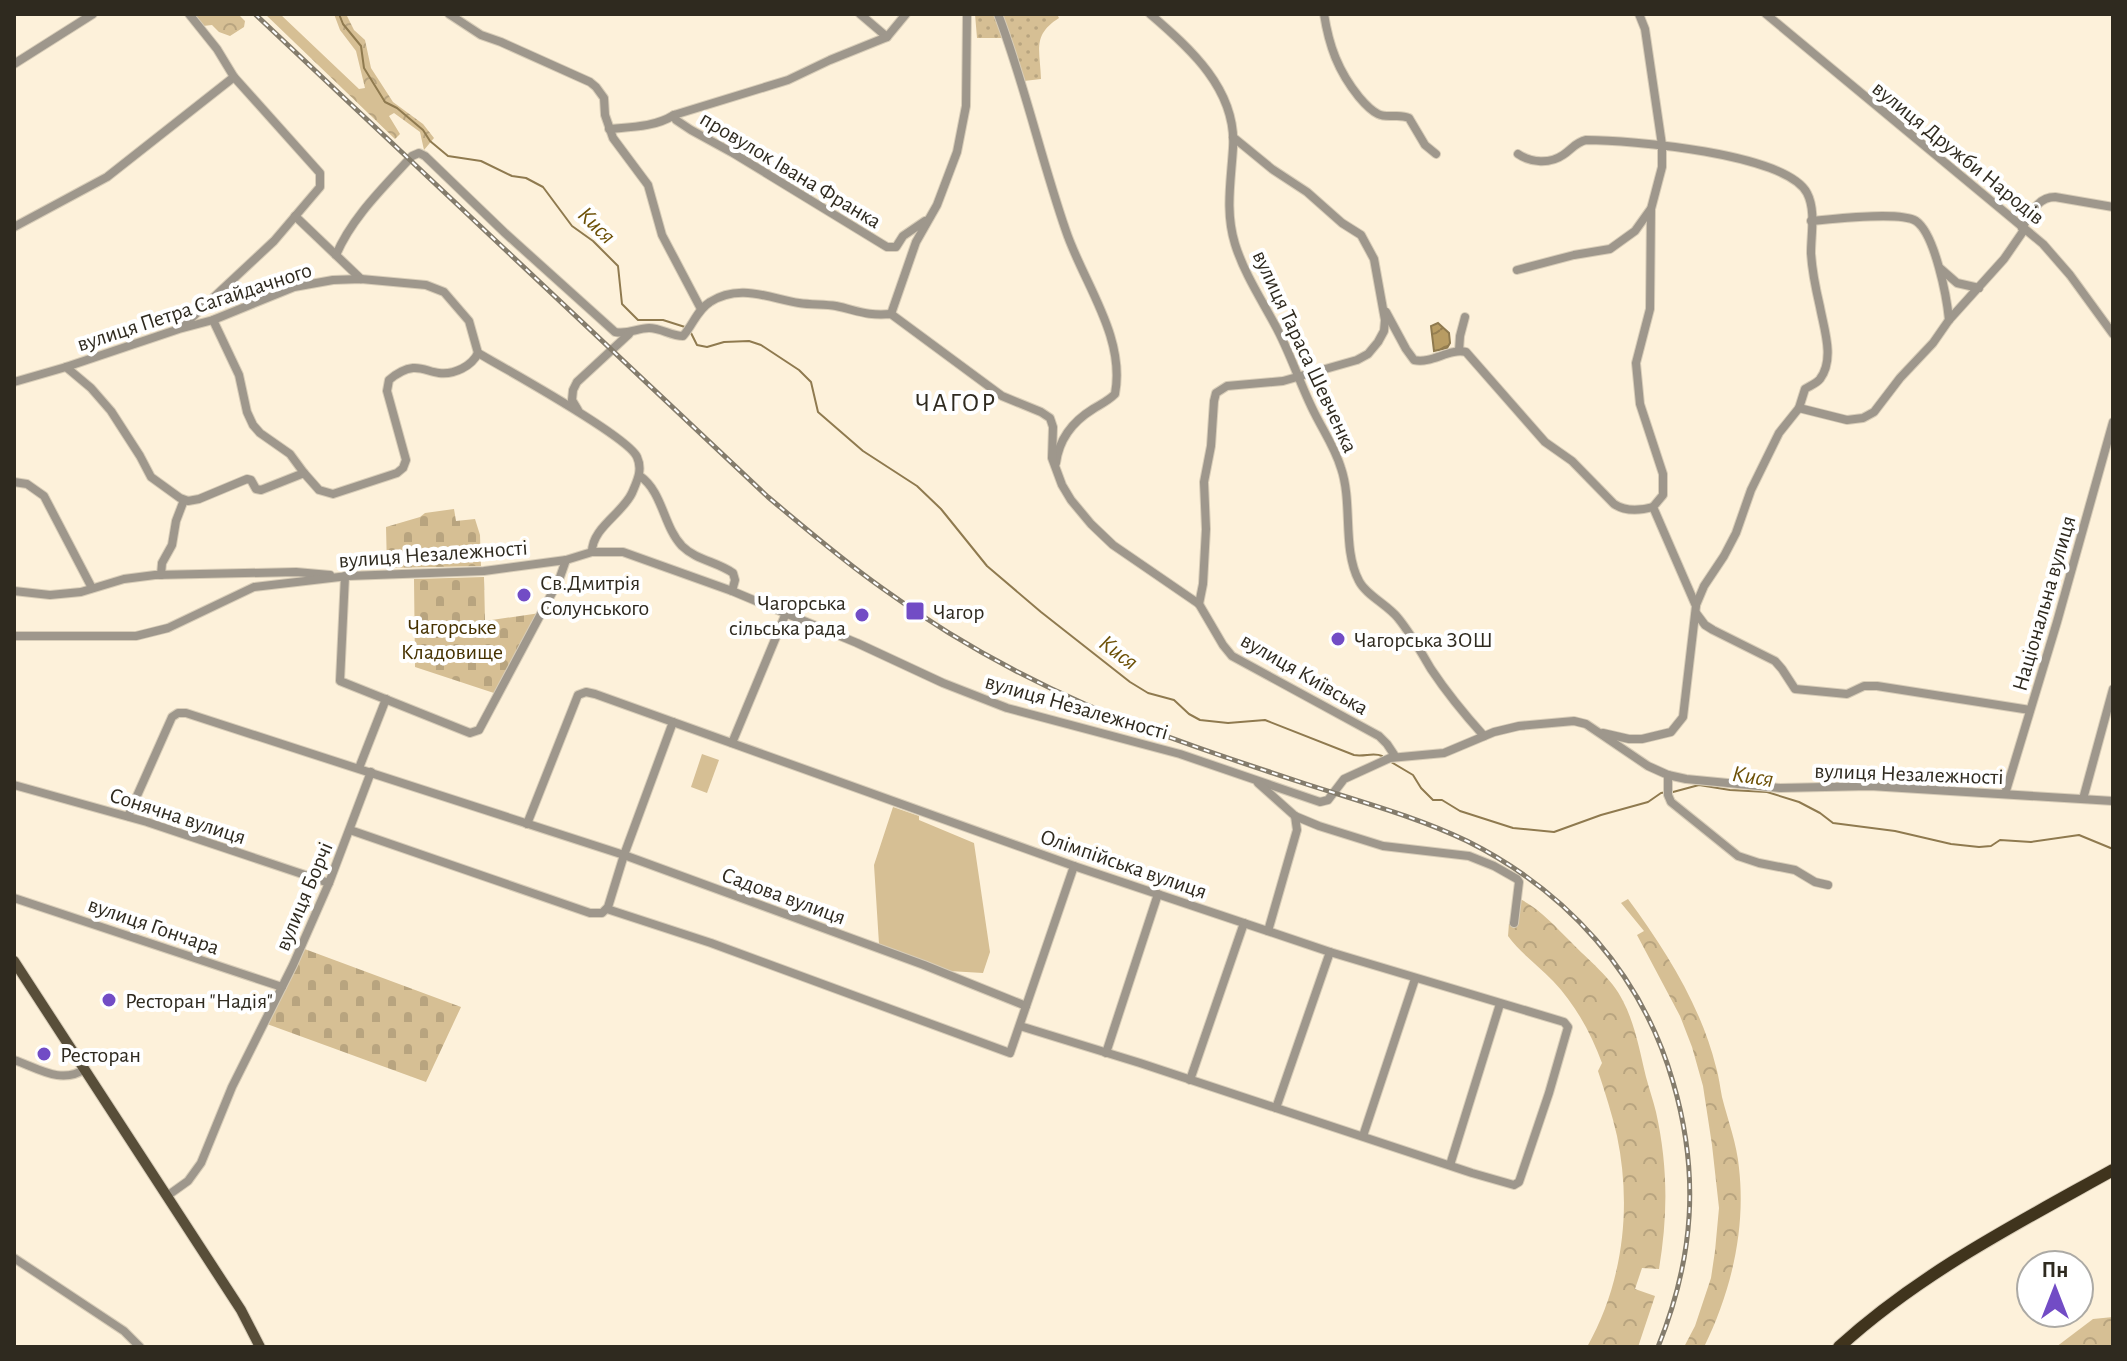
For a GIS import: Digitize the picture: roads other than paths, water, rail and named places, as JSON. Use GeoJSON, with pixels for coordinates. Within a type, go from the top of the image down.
{"type":"FeatureCollection","features":[{"type":"Feature","properties":{"kind":"highway"},"geometry":{"type":"LineString","coordinates":[[1839,1347],[1908,1291],[1961,1255],[2113,1170]]}},
{"type":"Feature","properties":{"kind":"main road"},"geometry":{"type":"LineString","coordinates":[[14,961],[241,1310],[260,1347]]}},
{"type":"Feature","properties":{"kind":"street"},"geometry":{"type":"LineString","coordinates":[[14,64],[93,14]]}},
{"type":"Feature","properties":{"kind":"street"},"geometry":{"type":"LineString","coordinates":[[179,329],[274,241],[320,187],[320,173],[234,77],[217,49],[189,14]]}},
{"type":"Feature","properties":{"kind":"street"},"geometry":{"type":"LineString","coordinates":[[449,14],[481,35],[592,84],[604,98],[609,129],[647,182],[662,235],[701,309]]}},
{"type":"Feature","properties":{"kind":"street"},"geometry":{"type":"LineString","coordinates":[[860,14],[887,37]]}},
{"type":"Feature","properties":{"kind":"street"},"geometry":{"type":"LineString","coordinates":[[609,129],[665,121],[674,115],[788,80],[887,37],[906,14]]}},
{"type":"Feature","properties":{"kind":"street"},"geometry":{"type":"LineString","coordinates":[[336,255],[347,232],[361,214],[412,156],[421,153],[618,333],[651,328],[680,336],[688,330],[701,309],[721,296],[746,292],[871,315],[891,314],[916,242],[937,205],[957,152],[966,106],[967,14]]}},
{"type":"Feature","properties":{"kind":"street"},"geometry":{"type":"LineString","coordinates":[[998,14],[1012,51],[1066,234],[1102,312],[1115,355],[1115,394],[1067,431],[1058,449],[1055,467]]}},
{"type":"Feature","properties":{"kind":"street","name":"вулиця Тараса Шевченка"},"geometry":{"type":"LineString","coordinates":[[1150,14],[1201,62],[1215,80],[1228,113],[1233,137],[1229,202],[1234,241],[1342,470],[1352,555],[1360,583],[1394,613],[1444,687],[1484,736]]}},
{"type":"Feature","properties":{"kind":"street"},"geometry":{"type":"LineString","coordinates":[[1324,14],[1339,70],[1357,94],[1369,109],[1380,115],[1409,118],[1425,145],[1436,154]]}},
{"type":"Feature","properties":{"kind":"street"},"geometry":{"type":"LineString","coordinates":[[1384,309],[1414,360],[1466,352],[1545,442],[1572,461],[1614,504],[1628,510],[1653,507],[1663,495],[1663,474],[1640,404],[1636,363],[1650,309],[1651,209],[1662,167],[1662,145],[1645,29],[1639,14]]}},
{"type":"Feature","properties":{"kind":"street","name":"вулиця Дружби Народів"},"geometry":{"type":"LineString","coordinates":[[1766,14],[2050,252],[2113,334]]}},
{"type":"Feature","properties":{"kind":"street"},"geometry":{"type":"LineString","coordinates":[[14,227],[96,184],[234,77]]}},
{"type":"Feature","properties":{"kind":"street","name":"провулок Івана Франка"},"geometry":{"type":"LineString","coordinates":[[674,115],[676,120],[691,130],[887,247],[895,248],[903,236],[928,218]]}},
{"type":"Feature","properties":{"kind":"street"},"geometry":{"type":"LineString","coordinates":[[1199,604],[1207,519],[1204,487],[1218,390],[1227,386],[1278,382],[1349,363],[1368,354],[1384,331],[1384,309],[1374,259],[1361,235],[1233,137]]}},
{"type":"Feature","properties":{"kind":"street"},"geometry":{"type":"LineString","coordinates":[[1518,154],[1533,160],[1555,159],[1586,140],[1662,145],[1753,163],[1784,174],[1800,184],[1807,194],[1811,221],[1812,264],[1827,355],[1820,378],[1805,389],[1799,408],[1779,433],[1751,490],[1736,533],[1704,586],[1696,609],[1683,717],[1671,732],[1642,739],[1595,731]]}},
{"type":"Feature","properties":{"kind":"street"},"geometry":{"type":"LineString","coordinates":[[1799,408],[1847,420],[1872,413],[2004,259],[2040,201],[2055,197],[2113,207]]}},
{"type":"Feature","properties":{"kind":"street"},"geometry":{"type":"LineString","coordinates":[[1517,270],[1610,249],[1633,234],[1651,209]]}},
{"type":"Feature","properties":{"kind":"street"},"geometry":{"type":"LineString","coordinates":[[295,216],[361,279]]}},
{"type":"Feature","properties":{"kind":"street"},"geometry":{"type":"LineString","coordinates":[[1811,221],[1912,219],[1924,229],[1938,266],[1949,320]]}},
{"type":"Feature","properties":{"kind":"street"},"geometry":{"type":"LineString","coordinates":[[1938,266],[1957,283],[1979,288]]}},
{"type":"Feature","properties":{"kind":"street","name":"вулиця Петра Сагайдачного"},"geometry":{"type":"LineString","coordinates":[[14,382],[213,320],[294,287],[333,280],[361,279],[426,285],[444,292],[469,321],[478,353]]}},
{"type":"Feature","properties":{"kind":"street","name":"вулиця Київська"},"geometry":{"type":"LineString","coordinates":[[891,314],[1002,396],[1049,417],[1053,425],[1051,452],[1062,485],[1101,534],[1119,550],[1199,604],[1223,645],[1235,658],[1381,738],[1387,744],[1389,758]]}},
{"type":"Feature","properties":{"kind":"street"},"geometry":{"type":"LineString","coordinates":[[1459,351],[1465,317]]}},
{"type":"Feature","properties":{"kind":"street"},"geometry":{"type":"LineString","coordinates":[[213,320],[240,378],[253,425],[289,452],[319,490],[333,494],[400,471],[406,460],[387,391],[389,380],[398,373],[414,368],[438,373],[453,371],[470,363],[478,353],[581,414],[633,450],[639,459],[640,476],[629,499],[594,538],[592,552]]}},
{"type":"Feature","properties":{"kind":"street"},"geometry":{"type":"LineString","coordinates":[[581,414],[572,400],[575,385],[630,333]]}},
{"type":"Feature","properties":{"kind":"street"},"geometry":{"type":"LineString","coordinates":[[66,367],[91,388],[111,411],[151,477],[184,500],[199,499],[248,479],[261,490],[304,473]]}},
{"type":"Feature","properties":{"kind":"street","name":"Національна вулиця"},"geometry":{"type":"LineString","coordinates":[[2005,794],[2079,548],[2113,422]]}},
{"type":"Feature","properties":{"kind":"street"},"geometry":{"type":"LineString","coordinates":[[640,476],[650,485],[684,548],[733,573],[732,591]]}},
{"type":"Feature","properties":{"kind":"street"},"geometry":{"type":"LineString","coordinates":[[14,482],[27,484],[44,496],[92,588]]}},
{"type":"Feature","properties":{"kind":"street"},"geometry":{"type":"LineString","coordinates":[[161,575],[162,563],[172,545],[184,500]]}},
{"type":"Feature","properties":{"kind":"street"},"geometry":{"type":"LineString","coordinates":[[1653,507],[1702,621],[1713,630],[1775,661],[1794,688],[1848,694],[1864,686],[1877,686],[2030,710]]}},
{"type":"Feature","properties":{"kind":"street","name":"вулиця Незалежності"},"geometry":{"type":"LineString","coordinates":[[14,636],[136,636],[168,628],[254,587],[342,576],[484,571],[566,560],[592,552],[623,552],[732,591],[1007,708],[1180,754],[1320,802],[1330,798],[1342,782],[1389,758],[1438,754],[1519,726],[1568,722],[1583,722],[1648,766],[1668,775],[1780,788],[1854,785],[2113,801]]}},
{"type":"Feature","properties":{"kind":"street"},"geometry":{"type":"LineString","coordinates":[[14,591],[50,595],[81,592],[131,578],[161,575],[305,572],[342,576],[340,681],[470,733],[479,730],[559,580],[566,560]]}},
{"type":"Feature","properties":{"kind":"street"},"geometry":{"type":"LineString","coordinates":[[732,743],[786,613]]}},
{"type":"Feature","properties":{"kind":"street"},"geometry":{"type":"LineString","coordinates":[[2083,799],[2113,689]]}},
{"type":"Feature","properties":{"kind":"street","name":"Олімпійська вулиця"},"geometry":{"type":"LineString","coordinates":[[527,824],[578,695],[586,692],[1074,866],[1330,952],[1567,1024],[1549,1093],[1524,1168],[1515,1185],[1450,1165]]}},
{"type":"Feature","properties":{"kind":"street"},"geometry":{"type":"LineString","coordinates":[[359,768],[386,699]]}},
{"type":"Feature","properties":{"kind":"street","name":"Садова вулиця"},"geometry":{"type":"LineString","coordinates":[[128,816],[170,721],[178,713],[190,714],[624,855],[924,965],[1026,1006]]}},
{"type":"Feature","properties":{"kind":"street"},"geometry":{"type":"LineString","coordinates":[[350,830],[590,913],[601,914],[607,909],[673,722]]}},
{"type":"Feature","properties":{"kind":"street","name":"вулиця Борчі"},"geometry":{"type":"LineString","coordinates":[[167,1196],[188,1181],[198,1169],[228,1096],[329,883],[371,772]]}},
{"type":"Feature","properties":{"kind":"street"},"geometry":{"type":"LineString","coordinates":[[1668,775],[1668,792],[1675,807],[1738,856],[1795,870],[1815,882],[1828,885]]}},
{"type":"Feature","properties":{"kind":"street"},"geometry":{"type":"LineString","coordinates":[[1254,780],[1295,816],[1373,844],[1469,856],[1494,866],[1519,881],[1514,923]]}},
{"type":"Feature","properties":{"kind":"street","name":"Сонячна вулиця"},"geometry":{"type":"LineString","coordinates":[[14,785],[128,816],[329,883]]}},
{"type":"Feature","properties":{"kind":"street"},"geometry":{"type":"LineString","coordinates":[[1268,931],[1297,830],[1295,816]]}},
{"type":"Feature","properties":{"kind":"street"},"geometry":{"type":"LineString","coordinates":[[607,909],[738,952],[1010,1053],[1074,866]]}},
{"type":"Feature","properties":{"kind":"street"},"geometry":{"type":"LineString","coordinates":[[1106,1053],[1158,894]]}},
{"type":"Feature","properties":{"kind":"street","name":"вулиця Гончара"},"geometry":{"type":"LineString","coordinates":[[14,898],[282,987]]}},
{"type":"Feature","properties":{"kind":"street"},"geometry":{"type":"LineString","coordinates":[[1190,1080],[1244,923]]}},
{"type":"Feature","properties":{"kind":"street"},"geometry":{"type":"LineString","coordinates":[[1276,1108],[1330,952]]}},
{"type":"Feature","properties":{"kind":"street"},"geometry":{"type":"LineString","coordinates":[[1363,1136],[1415,979]]}},
{"type":"Feature","properties":{"kind":"street"},"geometry":{"type":"LineString","coordinates":[[1020,1026],[1450,1165],[1500,1004]]}},
{"type":"Feature","properties":{"kind":"street"},"geometry":{"type":"LineString","coordinates":[[14,1060],[62,1077],[85,1069]]}},
{"type":"Feature","properties":{"kind":"street"},"geometry":{"type":"LineString","coordinates":[[14,1258],[124,1331],[140,1347]]}},
{"type":"Feature","properties":{"kind":"water"},"geometry":{"type":"Polygon","coordinates":[[[1438,323],[1449,333],[1450,343],[1447,348],[1434,351],[1431,326],[1438,323]]]}},
{"type":"Feature","properties":{"kind":"waterway","name":"Кися"},"geometry":{"type":"LineString","coordinates":[[339,14],[361,46],[364,68],[385,102],[423,130],[430,141],[448,156],[481,161],[543,187],[572,226],[593,241],[618,266],[622,304],[638,320],[663,320],[685,327]]}},
{"type":"Feature","properties":{"kind":"waterway","name":"Кися"},"geometry":{"type":"LineString","coordinates":[[690,331],[697,345],[707,347],[724,342],[749,341],[761,345],[799,370],[811,382],[818,412],[863,451],[917,486],[941,509],[987,566],[1130,682],[1148,693],[1174,700],[1200,720],[1228,723],[1265,720],[1354,755],[1382,756]]}},
{"type":"Feature","properties":{"kind":"waterway","name":"Кися"},"geometry":{"type":"LineString","coordinates":[[1391,762],[1413,775],[1433,800],[1442,800],[1460,811],[1513,828],[1554,832],[1648,802],[1667,792]]}},
{"type":"Feature","properties":{"kind":"waterway","name":"Кися"},"geometry":{"type":"LineString","coordinates":[[1673,792],[1699,785],[1767,792],[1799,802],[1833,823],[1895,831],[1951,844],[1979,847],[1991,846],[2000,840],[2031,842],[2079,835],[2113,849]]}},
{"type":"Feature","properties":{"kind":"railway"},"geometry":{"type":"LineString","coordinates":[[255,14],[768,497],[838,555],[906,605],[982,652],[1087,705],[1221,756],[1407,816],[1467,841],[1503,861],[1568,911],[1621,971],[1642,1006],[1659,1043],[1682,1116],[1690,1183],[1686,1248],[1670,1314],[1658,1347]]}},
{"type":"Feature","properties":{"kind":"place","name":"Св.Дмитрія Солунського"},"geometry":{"type":"Point","coordinates":[524,595]}},
{"type":"Feature","properties":{"kind":"place","name":"Чагор"},"geometry":{"type":"Point","coordinates":[915,611]}},
{"type":"Feature","properties":{"kind":"place","name":"Чагорська сільська рада"},"geometry":{"type":"Point","coordinates":[862,615]}},
{"type":"Feature","properties":{"kind":"place","name":"Чагорська ЗОШ"},"geometry":{"type":"Point","coordinates":[1338,639]}},
{"type":"Feature","properties":{"kind":"place","name":"Ресторан \"Надія\""},"geometry":{"type":"Point","coordinates":[109,1000]}},
{"type":"Feature","properties":{"kind":"place","name":"Ресторан"},"geometry":{"type":"Point","coordinates":[44,1054]}},
{"type":"Feature","properties":{"kind":"district","name":"ЧАГОР"},"geometry":{"type":"Point","coordinates":[956,402]}},
{"type":"Feature","properties":{"kind":"park label","name":"Чагорське Кладовище"},"geometry":{"type":"Point","coordinates":[452,638]}}]}
